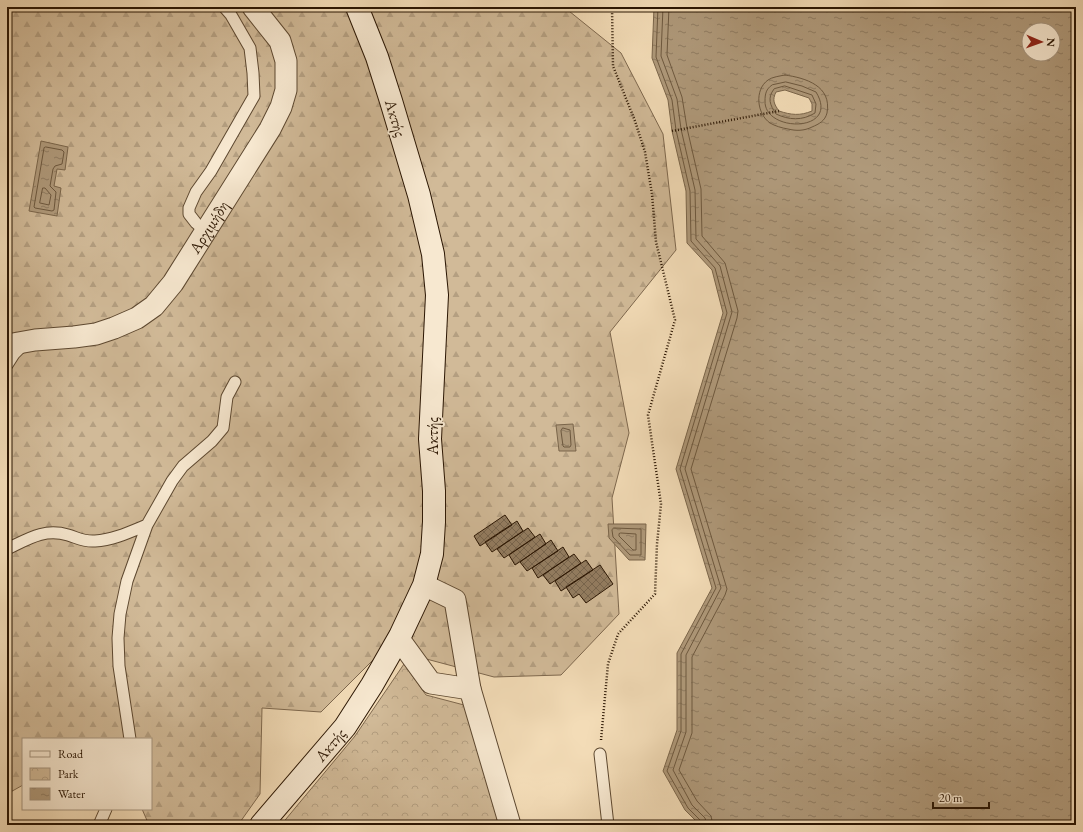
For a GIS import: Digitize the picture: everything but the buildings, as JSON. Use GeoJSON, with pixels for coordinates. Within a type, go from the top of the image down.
{"type":"FeatureCollection","features":[{"type":"Feature","properties":{"kind":"street","name":"Αρχιμήδη"},"geometry":{"type":"LineString","coordinates":[[7,345],[28,341],[96,334],[114,328],[137,318],[154,306],[173,284],[270,129],[281,108],[286,90],[286,61],[280,41],[253,7]]}},
{"type":"Feature","properties":{"kind":"street","name":"Ακτής"},"geometry":{"type":"LineString","coordinates":[[261,825],[345,727],[372,686],[399,638],[424,585],[432,554],[434,492],[430,438],[436,295],[433,254],[419,195],[391,101],[377,57],[357,7]]}},
{"type":"Feature","properties":{"kind":"street"},"geometry":{"type":"LineString","coordinates":[[424,585],[455,600],[470,689],[510,825]]}},
{"type":"Feature","properties":{"kind":"street"},"geometry":{"type":"LineString","coordinates":[[399,638],[431,683],[470,689]]}},
{"type":"Feature","properties":{"kind":"lane"},"geometry":{"type":"LineString","coordinates":[[206,232],[189,214],[189,208],[196,192],[211,171],[254,96],[250,48],[231,15],[224,7]]}},
{"type":"Feature","properties":{"kind":"lane"},"geometry":{"type":"LineString","coordinates":[[7,365],[14,354],[28,341]]}},
{"type":"Feature","properties":{"kind":"lane"},"geometry":{"type":"LineString","coordinates":[[130,738],[119,666],[118,638],[120,614],[127,581],[147,525],[172,481],[183,466],[212,441],[223,428],[226,397],[235,382]]}},
{"type":"Feature","properties":{"kind":"lane"},"geometry":{"type":"LineString","coordinates":[[7,549],[35,536],[55,532],[82,541],[94,542],[117,537],[147,525]]}},
{"type":"Feature","properties":{"kind":"lane"},"geometry":{"type":"LineString","coordinates":[[600,754],[608,825]]}},
{"type":"Feature","properties":{"kind":"lane"},"geometry":{"type":"LineString","coordinates":[[99,825],[106,810]]}},
{"type":"Feature","properties":{"kind":"path"},"geometry":{"type":"LineString","coordinates":[[600,754],[608,664],[618,634],[655,594],[657,544],[661,504],[648,415],[675,320],[656,242],[652,194],[645,152],[636,121],[613,66],[612,7]]}},
{"type":"Feature","properties":{"kind":"path"},"geometry":{"type":"LineString","coordinates":[[672,131],[778,111]]}},
{"type":"Feature","properties":{"kind":"green space"},"geometry":{"type":"Polygon","coordinates":[[[7,7],[564,7],[621,53],[663,134],[676,250],[610,332],[629,433],[612,498],[619,614],[561,675],[494,677],[385,648],[321,712],[262,708],[260,794],[238,825],[149,825],[142,810],[152,810],[152,738],[22,738],[22,786],[7,794],[7,7]]]}},
{"type":"Feature","properties":{"kind":"green space"},"geometry":{"type":"Polygon","coordinates":[[[404,664],[426,695],[464,705],[500,825],[281,825],[355,736],[404,664]]]}},
{"type":"Feature","properties":{"kind":"water"},"geometry":{"type":"Polygon","coordinates":[[[654,7],[1076,7],[1076,825],[700,825],[685,810],[663,771],[677,730],[677,653],[712,588],[676,469],[723,313],[712,270],[687,243],[686,191],[672,131],[668,100],[652,58],[654,7]],[[785,90],[776,92],[774,102],[779,111],[803,114],[812,111],[812,104],[809,98],[785,90]]]}},
{"type":"Feature","properties":{"kind":"water"},"geometry":{"type":"Polygon","coordinates":[[[41,141],[68,147],[65,170],[57,169],[54,186],[61,188],[57,216],[29,211],[41,141]]]}},
{"type":"Feature","properties":{"kind":"water"},"geometry":{"type":"Polygon","coordinates":[[[573,424],[576,451],[559,451],[556,425],[573,424]]]}},
{"type":"Feature","properties":{"kind":"water"},"geometry":{"type":"Polygon","coordinates":[[[608,524],[646,524],[645,560],[629,560],[609,538],[608,524]]]}}]}
